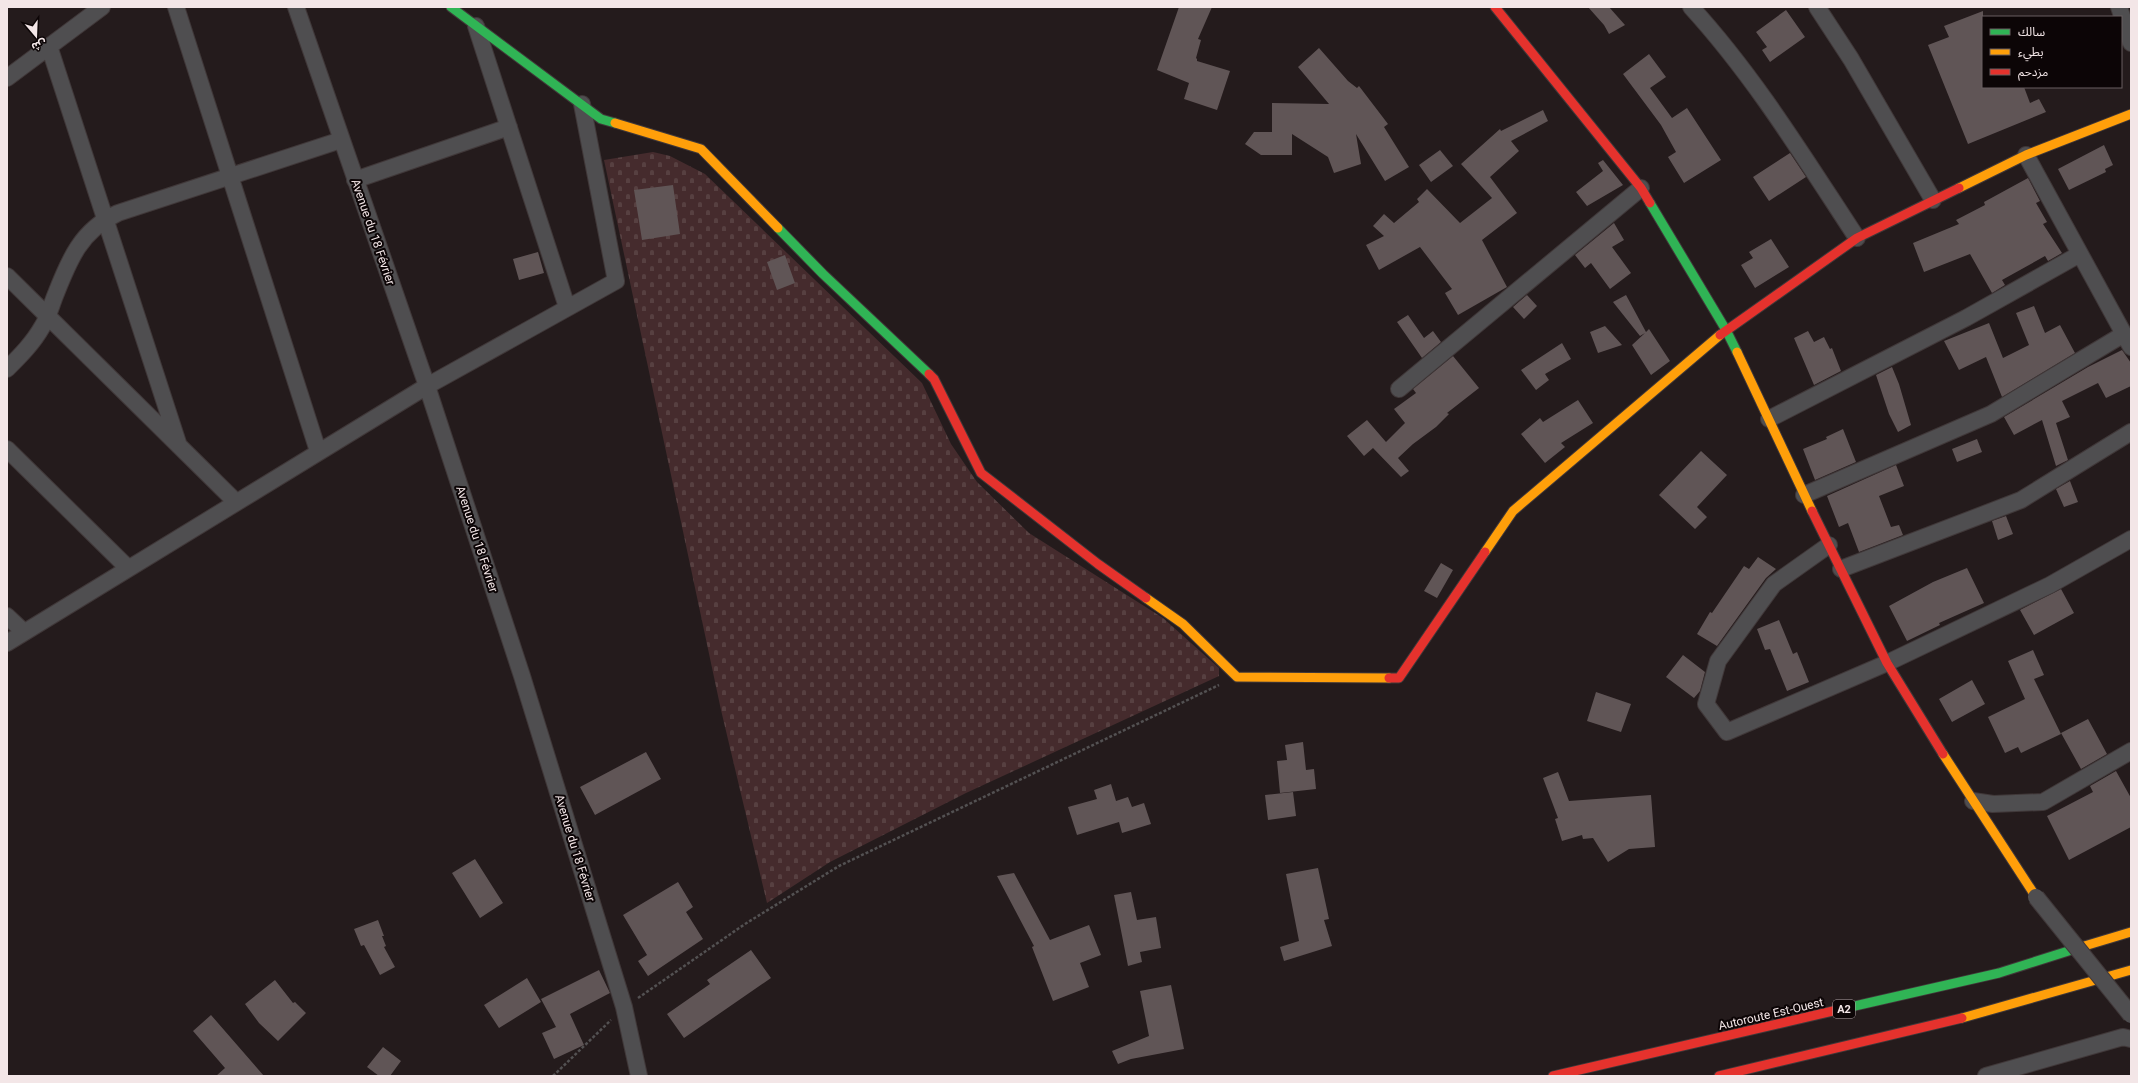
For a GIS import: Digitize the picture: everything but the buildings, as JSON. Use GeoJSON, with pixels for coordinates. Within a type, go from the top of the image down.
{"type":"FeatureCollection","features":[{"type":"Feature","properties":{"kind":"main road"},"geometry":{"type":"LineString","coordinates":[[451,7],[601,119],[701,149],[823,274],[934,379],[981,473],[1098,564],[1183,624],[1237,677],[1399,678],[1513,511],[1726,330],[1857,238],[2026,155],[2131,114]]}},
{"type":"Feature","properties":{"kind":"main road"},"geometry":{"type":"LineString","coordinates":[[1495,7],[1642,188],[1726,330],[1804,496],[1887,664],[1973,801],[2036,897]]}},
{"type":"Feature","properties":{"kind":"main road","name":"Autoroute Est-Ouest"},"geometry":{"type":"LineString","coordinates":[[1553,1076],[2000,973],[2131,932]]}},
{"type":"Feature","properties":{"kind":"main road"},"geometry":{"type":"LineString","coordinates":[[1719,1076],[1984,1013],[2131,970]]}},
{"type":"Feature","properties":{"kind":"street"},"geometry":{"type":"LineString","coordinates":[[7,78],[102,7]]}},
{"type":"Feature","properties":{"kind":"street"},"geometry":{"type":"LineString","coordinates":[[176,7],[318,451]]}},
{"type":"Feature","properties":{"kind":"street","name":"Avenue du 18 Février"},"geometry":{"type":"LineString","coordinates":[[296,7],[427,386],[522,676],[624,1007],[639,1076]]}},
{"type":"Feature","properties":{"kind":"street"},"geometry":{"type":"LineString","coordinates":[[1691,7],[1718,37],[1772,111],[1857,238]]}},
{"type":"Feature","properties":{"kind":"street"},"geometry":{"type":"LineString","coordinates":[[1817,7],[1851,59],[1933,200]]}},
{"type":"Feature","properties":{"kind":"street"},"geometry":{"type":"LineString","coordinates":[[2119,7],[2131,43]]}},
{"type":"Feature","properties":{"kind":"street"},"geometry":{"type":"LineString","coordinates":[[476,26],[567,307]]}},
{"type":"Feature","properties":{"kind":"street"},"geometry":{"type":"LineString","coordinates":[[49,46],[179,446]]}},
{"type":"Feature","properties":{"kind":"street"},"geometry":{"type":"LineString","coordinates":[[7,643],[318,451],[427,386],[616,281],[582,104]]}},
{"type":"Feature","properties":{"kind":"street"},"geometry":{"type":"LineString","coordinates":[[355,180],[509,127]]}},
{"type":"Feature","properties":{"kind":"street"},"geometry":{"type":"LineString","coordinates":[[7,369],[34,340],[48,316],[67,265],[75,250],[91,230],[106,219],[341,140]]}},
{"type":"Feature","properties":{"kind":"street"},"geometry":{"type":"LineString","coordinates":[[1804,496],[1991,414],[2128,340],[2026,155]]}},
{"type":"Feature","properties":{"kind":"street"},"geometry":{"type":"LineString","coordinates":[[1399,389],[1642,188]]}},
{"type":"Feature","properties":{"kind":"street"},"geometry":{"type":"LineString","coordinates":[[1769,419],[1966,318],[2080,254]]}},
{"type":"Feature","properties":{"kind":"street"},"geometry":{"type":"LineString","coordinates":[[7,276],[236,502]]}},
{"type":"Feature","properties":{"kind":"street"},"geometry":{"type":"LineString","coordinates":[[1841,569],[2020,500],[2131,432]]}},
{"type":"Feature","properties":{"kind":"street"},"geometry":{"type":"LineString","coordinates":[[7,449],[128,568]]}},
{"type":"Feature","properties":{"kind":"street"},"geometry":{"type":"LineString","coordinates":[[1829,545],[1774,584],[1718,662],[1706,704],[1727,732],[1887,664],[2050,585],[2131,539]]}},
{"type":"Feature","properties":{"kind":"street"},"geometry":{"type":"LineString","coordinates":[[7,616],[24,632]]}},
{"type":"Feature","properties":{"kind":"street"},"geometry":{"type":"LineString","coordinates":[[1973,801],[1993,804],[2043,802],[2131,751]]}},
{"type":"Feature","properties":{"kind":"street"},"geometry":{"type":"LineString","coordinates":[[2036,897],[2131,1015]]}},
{"type":"Feature","properties":{"kind":"street"},"geometry":{"type":"LineString","coordinates":[[1986,1076],[2123,1037],[2131,1039]]}},
{"type":"Feature","properties":{"kind":"path"},"geometry":{"type":"LineString","coordinates":[[553,1076],[624,1007],[745,924],[838,866],[1237,677]]}},
{"type":"Feature","properties":{"kind":"green space"},"geometry":{"type":"Polygon","coordinates":[[[653,152],[670,156],[705,174],[922,383],[951,444],[977,482],[1029,533],[1163,618],[1219,668],[1219,676],[966,793],[830,862],[767,903],[721,710],[604,160],[653,152]]]}},
{"type":"Feature","properties":{"kind":"traffic: fast"},"geometry":{"type":"LineString","coordinates":[[451,7],[601,119],[615,123]]}},
{"type":"Feature","properties":{"kind":"traffic: fast"},"geometry":{"type":"LineString","coordinates":[[1650,203],[1726,330],[1737,352]]}},
{"type":"Feature","properties":{"kind":"traffic: fast"},"geometry":{"type":"LineString","coordinates":[[778,228],[823,274],[929,374]]}},
{"type":"Feature","properties":{"kind":"traffic: fast"},"geometry":{"type":"LineString","coordinates":[[1846,1008],[1999,973],[2081,947]]}},
{"type":"Feature","properties":{"kind":"traffic: slow"},"geometry":{"type":"LineString","coordinates":[[1959,188],[2026,155],[2131,114]]}},
{"type":"Feature","properties":{"kind":"traffic: slow"},"geometry":{"type":"LineString","coordinates":[[615,123],[701,149],[778,228]]}},
{"type":"Feature","properties":{"kind":"traffic: slow"},"geometry":{"type":"LineString","coordinates":[[1485,552],[1513,511],[1720,335]]}},
{"type":"Feature","properties":{"kind":"traffic: slow"},"geometry":{"type":"LineString","coordinates":[[1737,352],[1812,511]]}},
{"type":"Feature","properties":{"kind":"traffic: slow"},"geometry":{"type":"LineString","coordinates":[[1146,598],[1183,624],[1237,677],[1389,678]]}},
{"type":"Feature","properties":{"kind":"traffic: slow"},"geometry":{"type":"LineString","coordinates":[[1943,754],[2036,897]]}},
{"type":"Feature","properties":{"kind":"traffic: slow"},"geometry":{"type":"LineString","coordinates":[[2081,947],[2131,932]]}},
{"type":"Feature","properties":{"kind":"traffic: slow"},"geometry":{"type":"LineString","coordinates":[[1962,1018],[2131,970]]}},
{"type":"Feature","properties":{"kind":"traffic: jam"},"geometry":{"type":"LineString","coordinates":[[1495,7],[1641,188],[1650,203]]}},
{"type":"Feature","properties":{"kind":"traffic: jam"},"geometry":{"type":"LineString","coordinates":[[1720,335],[1857,238],[1959,188]]}},
{"type":"Feature","properties":{"kind":"traffic: jam"},"geometry":{"type":"LineString","coordinates":[[929,374],[934,379],[981,473],[1098,564],[1146,598]]}},
{"type":"Feature","properties":{"kind":"traffic: jam"},"geometry":{"type":"LineString","coordinates":[[1812,511],[1887,663],[1943,754]]}},
{"type":"Feature","properties":{"kind":"traffic: jam"},"geometry":{"type":"LineString","coordinates":[[1389,678],[1399,678],[1485,552]]}},
{"type":"Feature","properties":{"kind":"traffic: jam"},"geometry":{"type":"LineString","coordinates":[[1553,1076],[1846,1008]]}},
{"type":"Feature","properties":{"kind":"traffic: jam"},"geometry":{"type":"LineString","coordinates":[[1719,1076],[1962,1018]]}}]}
